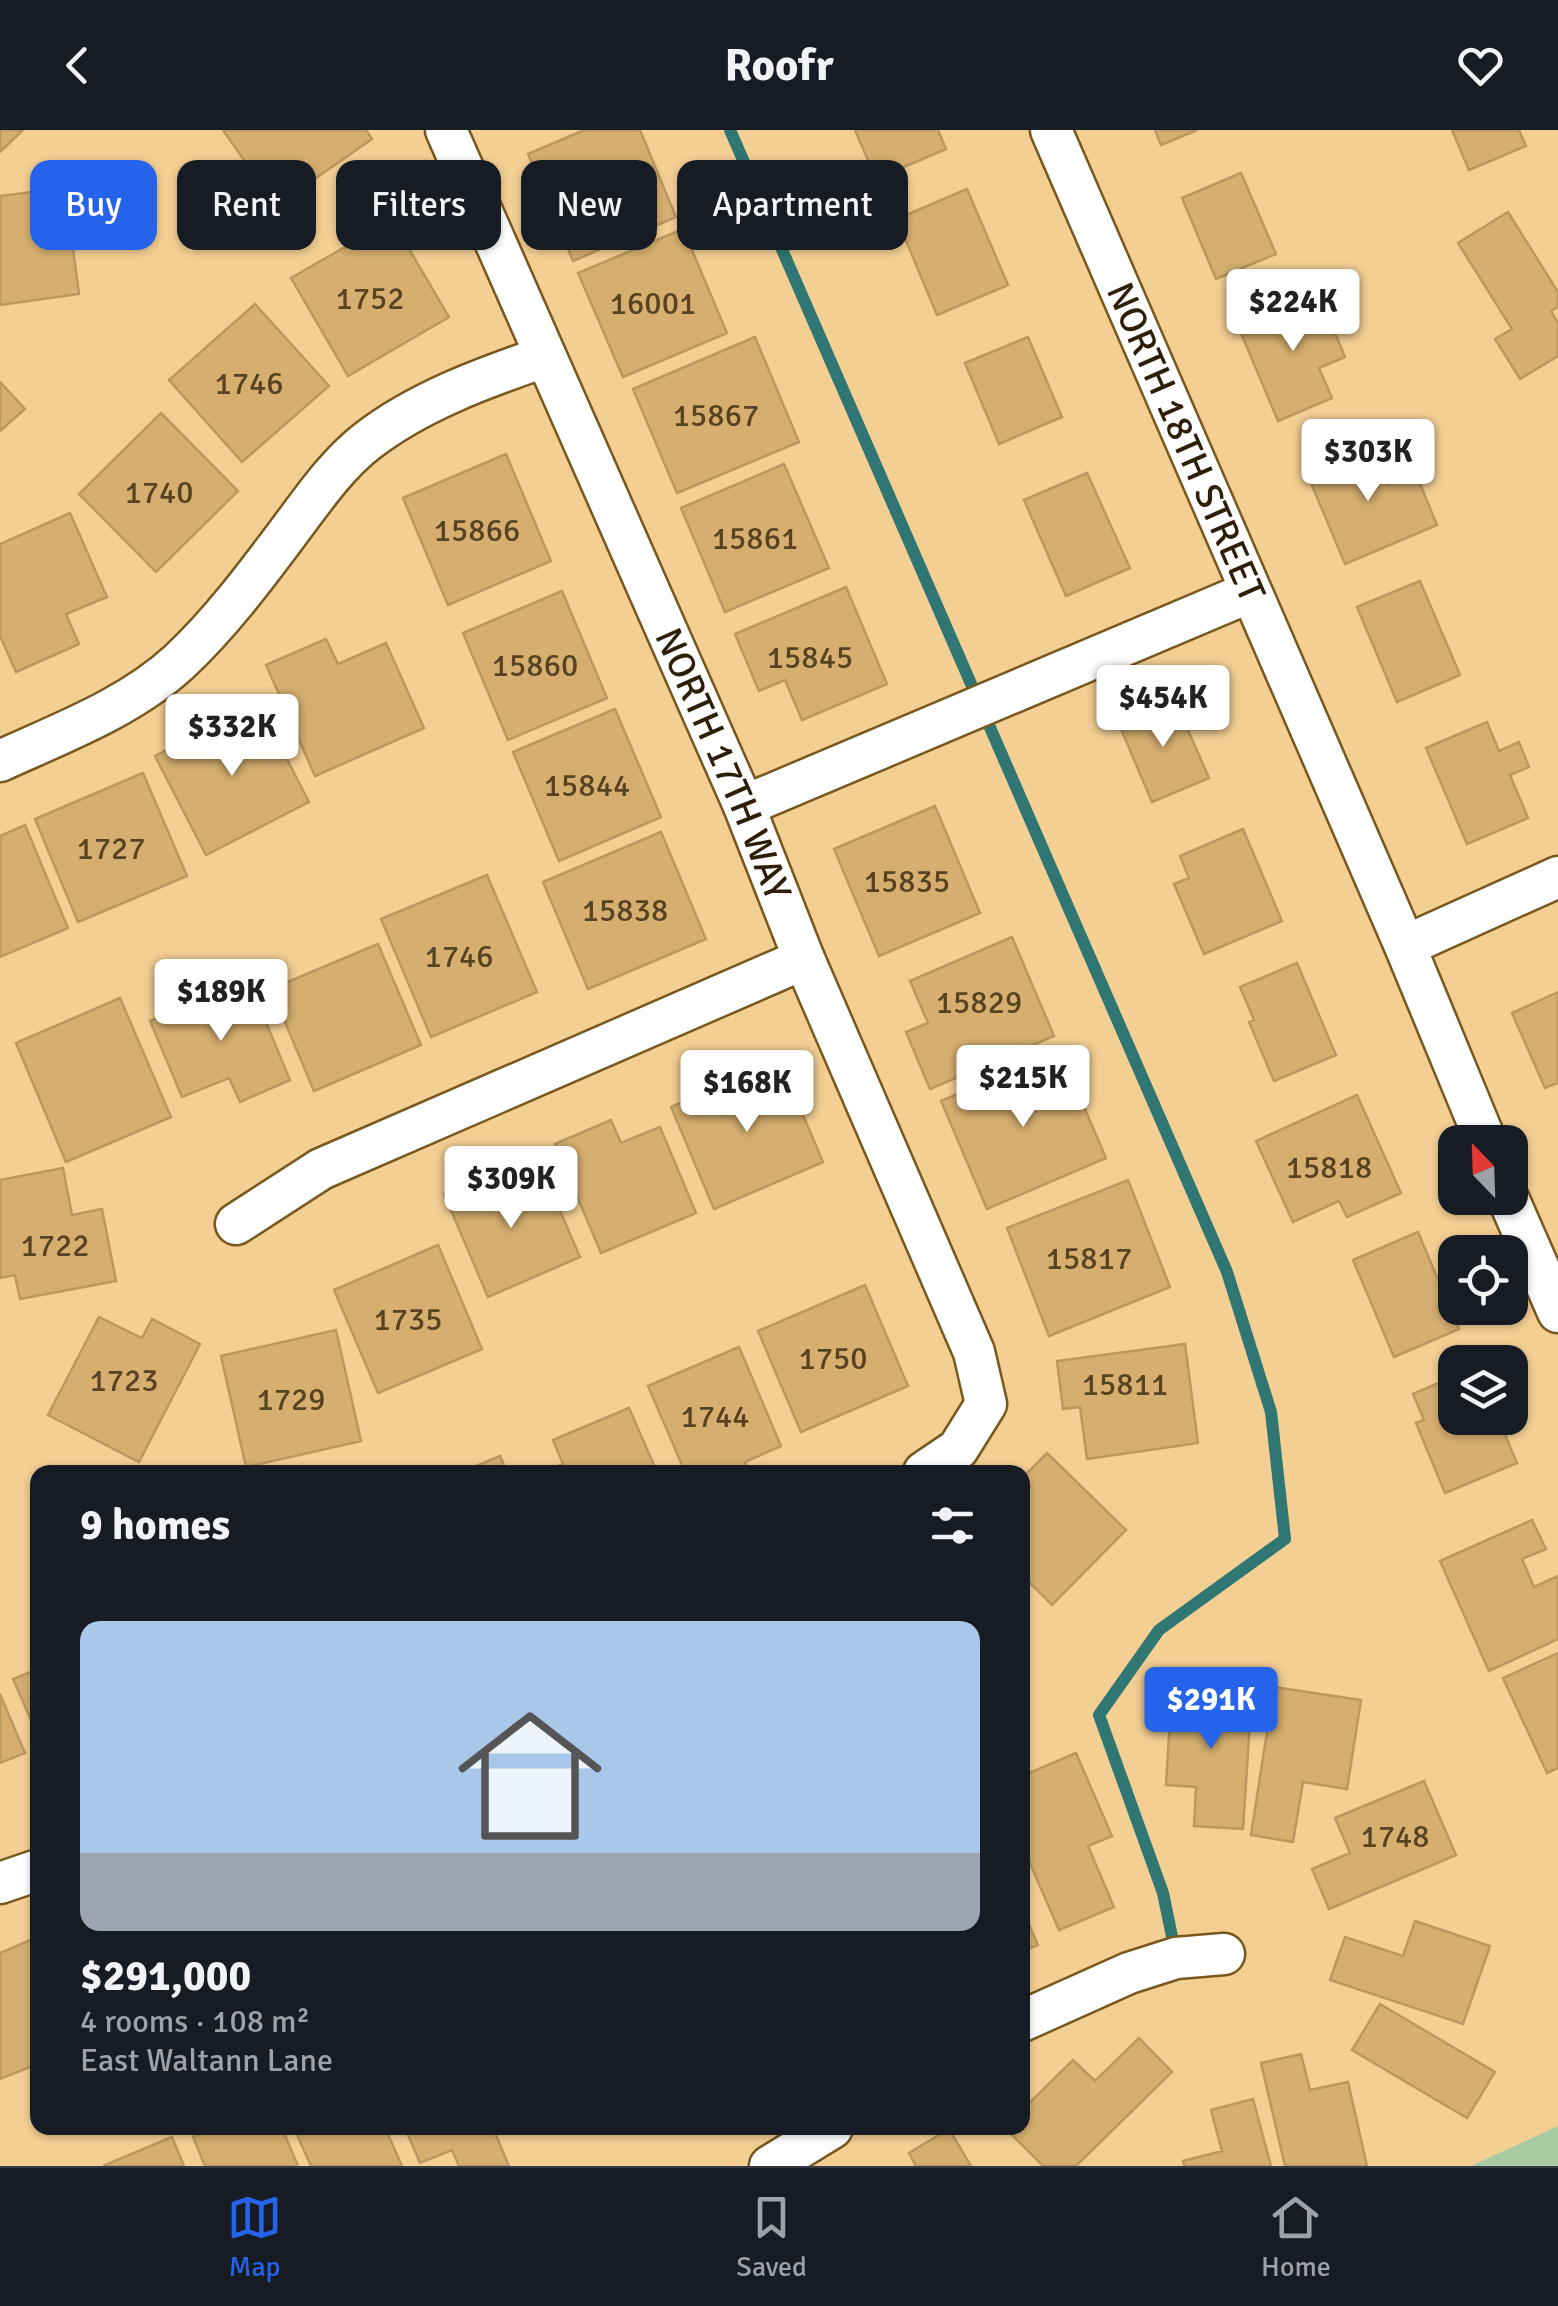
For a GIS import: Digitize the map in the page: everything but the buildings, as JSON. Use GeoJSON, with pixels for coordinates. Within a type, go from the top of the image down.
{"type":"FeatureCollection","features":[{"type":"Feature","properties":{"kind":"street","name":"NORTH 17TH WAY"},"geometry":{"type":"LineString","coordinates":[[446,130],[744,806],[804,959],[974,1352],[986,1404],[958,1449],[934,1465]]}},
{"type":"Feature","properties":{"kind":"street","name":"NORTH 18TH STREET"},"geometry":{"type":"LineString","coordinates":[[1051,130],[1479,1125]]}},
{"type":"Feature","properties":{"kind":"street"},"geometry":{"type":"LineString","coordinates":[[0,761],[110,711],[178,663],[243,591],[318,493],[364,443],[417,410],[544,357]]}},
{"type":"Feature","properties":{"kind":"street"},"geometry":{"type":"LineString","coordinates":[[744,806],[1250,592]]}},
{"type":"Feature","properties":{"kind":"street"},"geometry":{"type":"LineString","coordinates":[[1405,946],[1558,877]]}},
{"type":"Feature","properties":{"kind":"street"},"geometry":{"type":"LineString","coordinates":[[236,1224],[321,1169],[804,959]]}},
{"type":"Feature","properties":{"kind":"street"},"geometry":{"type":"LineString","coordinates":[[1515,1215],[1558,1312]]}},
{"type":"Feature","properties":{"kind":"street"},"geometry":{"type":"LineString","coordinates":[[0,1883],[30,1873]]}},
{"type":"Feature","properties":{"kind":"street"},"geometry":{"type":"LineString","coordinates":[[1030,2018],[1144,1968],[1176,1958],[1224,1954]]}},
{"type":"Feature","properties":{"kind":"street"},"geometry":{"type":"LineString","coordinates":[[770,2166],[821,2135]]}},
{"type":"Feature","properties":{"kind":"green space"},"geometry":{"type":"Polygon","coordinates":[[[1558,2126],[1558,2166],[1471,2166],[1558,2126]]]}},
{"type":"Feature","properties":{"kind":"waterway"},"geometry":{"type":"LineString","coordinates":[[730,130],[1227,1272],[1271,1412],[1285,1539],[1159,1630],[1099,1715],[1163,1893],[1175,1951]]}}]}
